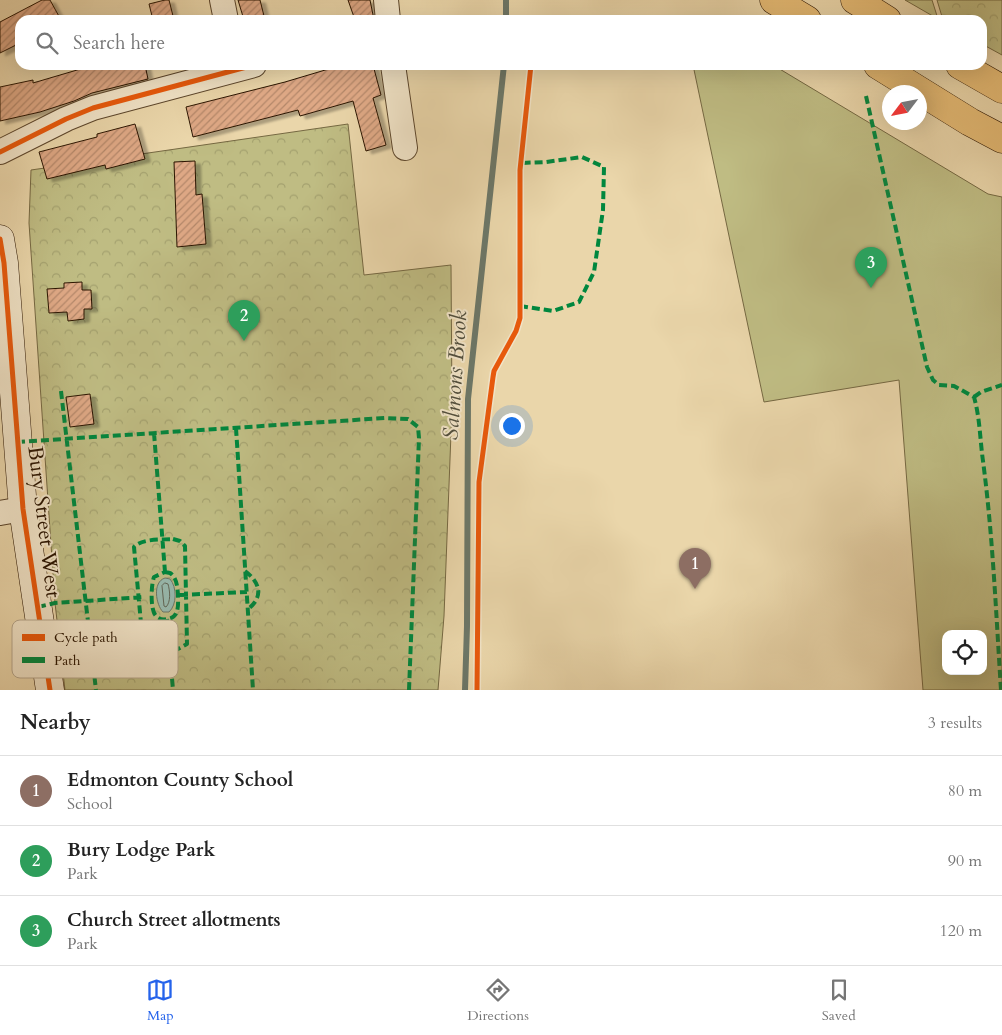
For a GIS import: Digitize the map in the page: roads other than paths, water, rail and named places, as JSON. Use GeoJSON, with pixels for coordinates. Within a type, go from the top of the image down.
{"type":"FeatureCollection","features":[{"type":"Feature","properties":{"kind":"highway"},"geometry":{"type":"LineString","coordinates":[[774,0],[799,15]]}},
{"type":"Feature","properties":{"kind":"highway"},"geometry":{"type":"LineString","coordinates":[[855,0],[879,15]]}},
{"type":"Feature","properties":{"kind":"highway"},"geometry":{"type":"LineString","coordinates":[[886,70],[970,122],[1002,139]]}},
{"type":"Feature","properties":{"kind":"highway"},"geometry":{"type":"LineString","coordinates":[[969,70],[1002,89]]}},
{"type":"Feature","properties":{"kind":"street"},"geometry":{"type":"LineString","coordinates":[[222,0],[225,15]]}},
{"type":"Feature","properties":{"kind":"street"},"geometry":{"type":"LineString","coordinates":[[386,0],[388,15]]}},
{"type":"Feature","properties":{"kind":"street"},"geometry":{"type":"LineString","coordinates":[[0,152],[66,119],[93,108],[231,70]]}},
{"type":"Feature","properties":{"kind":"street"},"geometry":{"type":"LineString","coordinates":[[393,70],[405,148]]}},
{"type":"Feature","properties":{"kind":"street","name":"Bury Street West"},"geometry":{"type":"LineString","coordinates":[[0,239],[4,263],[11,511],[35,620]]}},
{"type":"Feature","properties":{"kind":"water"},"geometry":{"type":"Polygon","coordinates":[[[165,578],[170,579],[175,591],[174,605],[169,612],[163,612],[156,594],[158,584],[165,578]]]}},
{"type":"Feature","properties":{"kind":"waterway","name":"Salmons Brook"},"geometry":{"type":"LineString","coordinates":[[506,0],[506,15]]}},
{"type":"Feature","properties":{"kind":"waterway","name":"Salmons Brook"},"geometry":{"type":"LineString","coordinates":[[465,690],[468,399],[503,70]]}},
{"type":"Feature","properties":{"kind":"place","name":"Church Street allotments"},"geometry":{"type":"Point","coordinates":[871,288]}},
{"type":"Feature","properties":{"kind":"place","name":"Bury Lodge Park"},"geometry":{"type":"Point","coordinates":[244,341]}},
{"type":"Feature","properties":{"kind":"place","name":"Edmonton County School"},"geometry":{"type":"Point","coordinates":[695,589]}}]}
